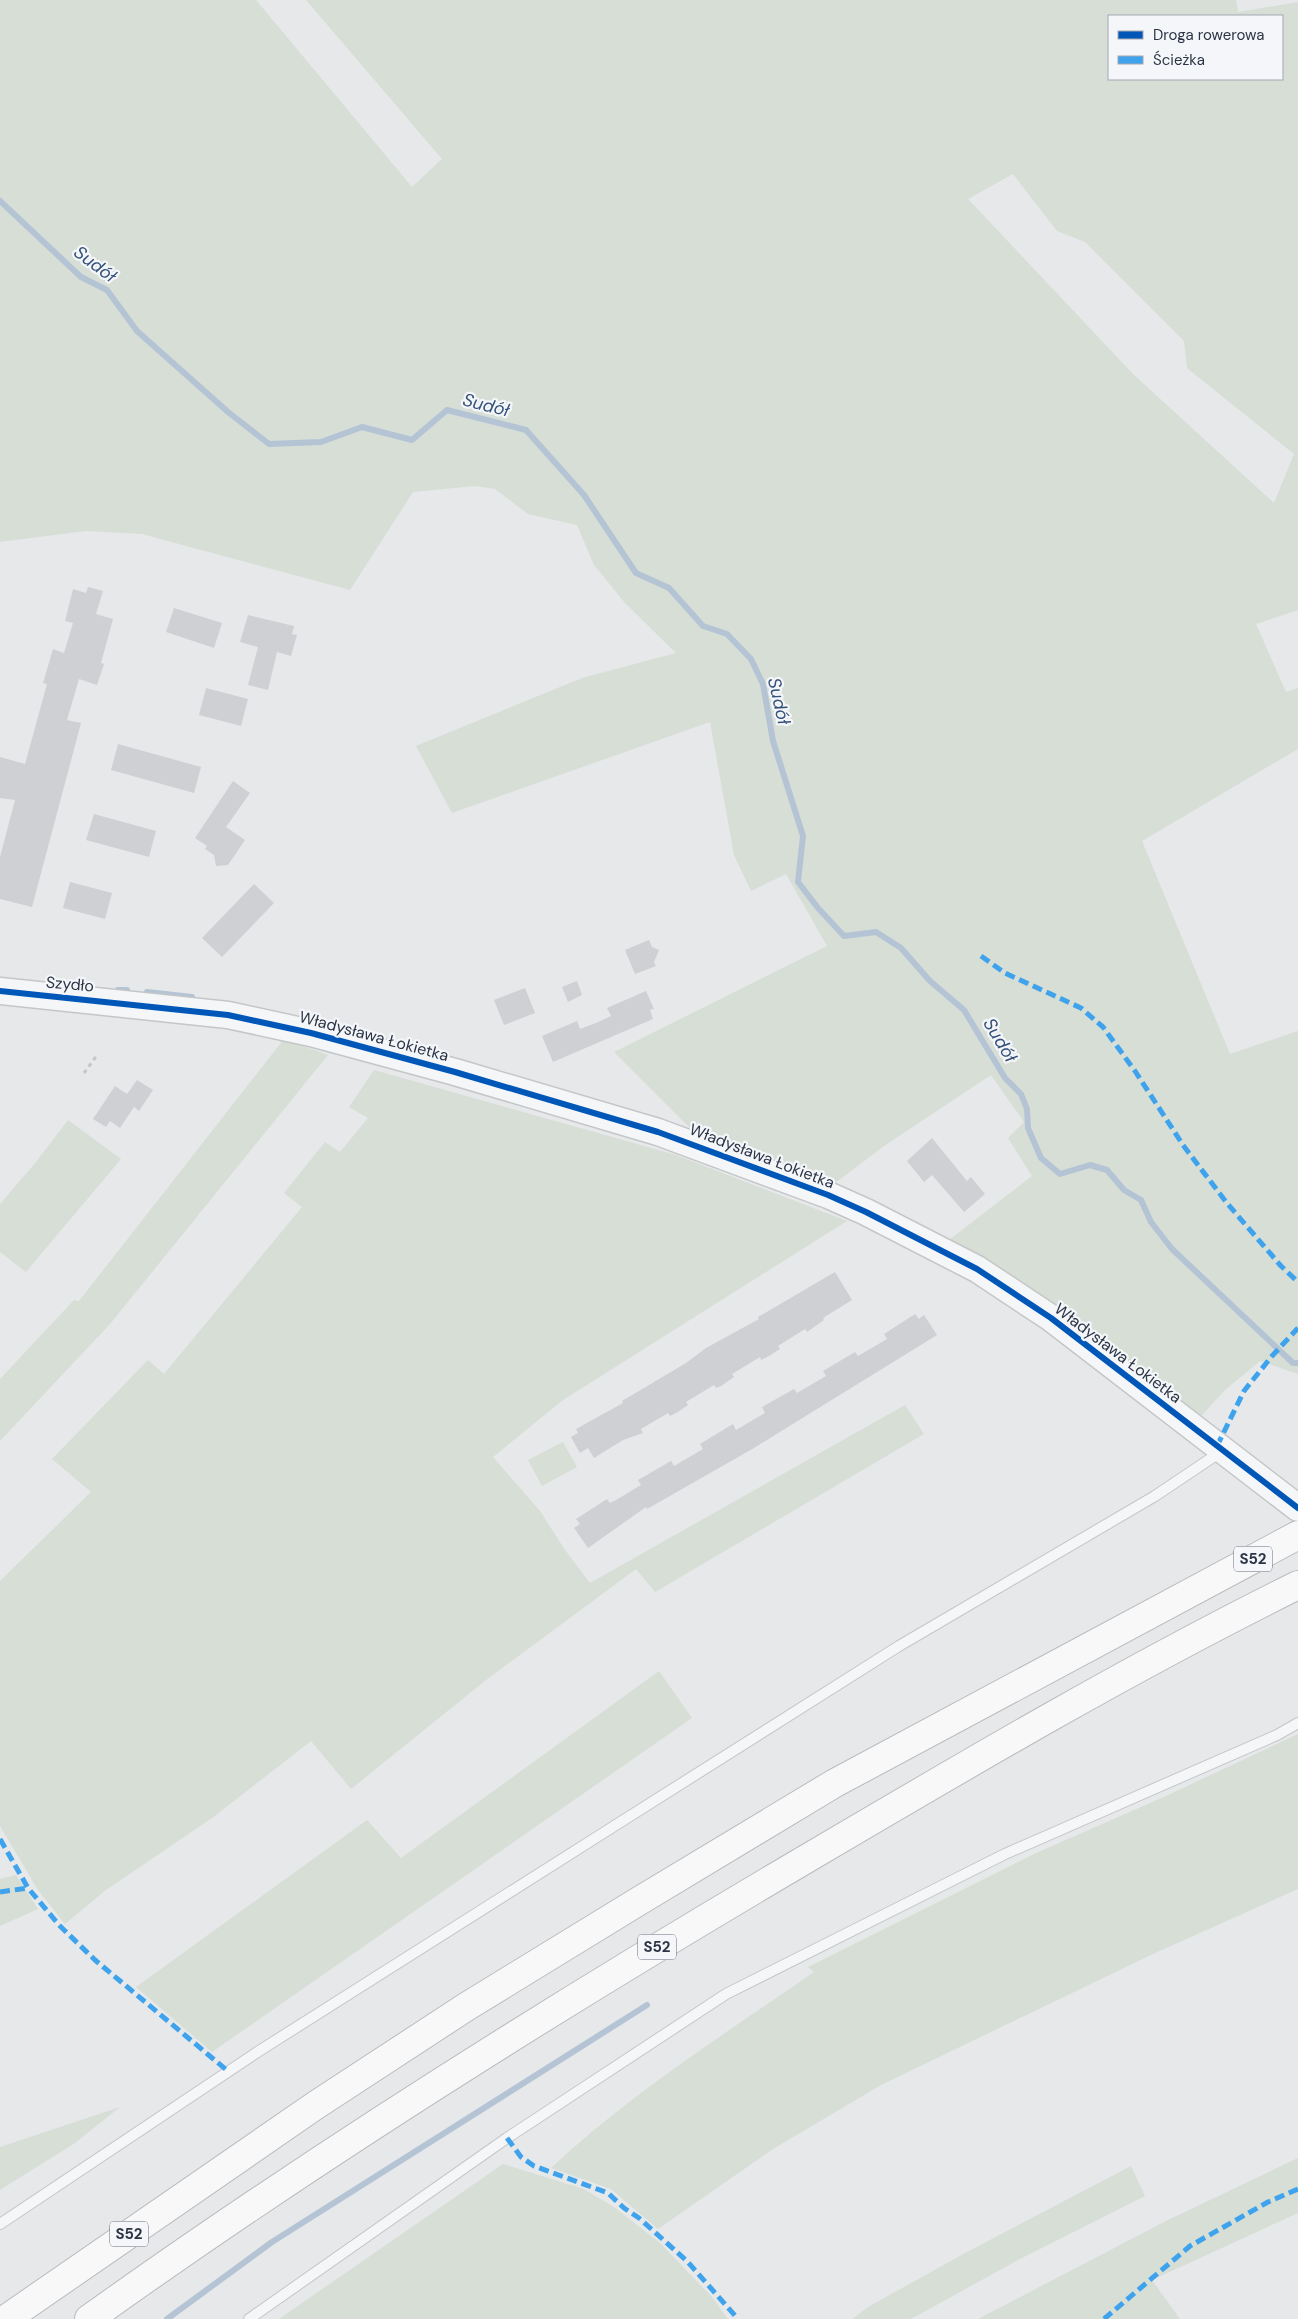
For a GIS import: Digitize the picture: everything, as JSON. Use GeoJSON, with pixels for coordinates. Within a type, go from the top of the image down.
{"type":"FeatureCollection","features":[{"type":"Feature","properties":{"kind":"highway","name":"S52"},"geometry":{"type":"LineString","coordinates":[[6,2319],[316,2105],[466,2007],[630,1906],[835,1783],[1298,1535]]}},
{"type":"Feature","properties":{"kind":"highway","name":"S52"},"geometry":{"type":"LineString","coordinates":[[88,2319],[299,2175],[467,2065],[672,1938],[1065,1710],[1247,1610],[1298,1585]]}},
{"type":"Feature","properties":{"kind":"street","name":"Szydło"},"geometry":{"type":"LineString","coordinates":[[0,991],[137,1005]]}},
{"type":"Feature","properties":{"kind":"street","name":"Władysława Łokietka"},"geometry":{"type":"LineString","coordinates":[[137,1005],[228,1015],[272,1023],[455,1072],[658,1132],[828,1195],[866,1212],[977,1269],[1051,1318],[1298,1508]]}},
{"type":"Feature","properties":{"kind":"lane"},"geometry":{"type":"LineString","coordinates":[[0,2224],[259,2050],[627,1817],[899,1646],[1155,1496],[1223,1450]]}},
{"type":"Feature","properties":{"kind":"lane"},"geometry":{"type":"LineString","coordinates":[[249,2319],[506,2138],[726,1994],[1005,1854],[1277,1735],[1298,1723]]}},
{"type":"Feature","properties":{"kind":"path"},"geometry":{"type":"LineString","coordinates":[[84,1073],[97,1055]]}},
{"type":"Feature","properties":{"kind":"shaded area"},"geometry":{"type":"Polygon","coordinates":[[[0,0],[256,0],[412,187],[442,159],[306,0],[1236,0],[1238,12],[1298,2],[1298,610],[1256,624],[1286,692],[1298,688],[1298,749],[1142,841],[1230,1054],[1298,1031],[1298,1374],[1260,1361],[1225,1390],[1201,1416],[1023,1286],[949,1240],[1032,1176],[1008,1138],[1024,1122],[991,1075],[884,1146],[835,1183],[692,1130],[614,1052],[827,946],[786,874],[751,891],[734,855],[710,722],[452,813],[416,746],[582,678],[676,653],[625,603],[594,565],[577,525],[528,514],[495,489],[475,486],[413,492],[350,590],[142,534],[85,531],[0,542],[0,0]],[[1013,174],[968,199],[1133,374],[1274,503],[1294,454],[1187,368],[1184,341],[1085,242],[1057,231],[1013,174]]]}},
{"type":"Feature","properties":{"kind":"shaded area"},"geometry":{"type":"Polygon","coordinates":[[[284,1039],[328,1055],[110,1324],[0,1441],[0,1379],[74,1300],[79,1301],[284,1039]]]}},
{"type":"Feature","properties":{"kind":"shaded area"},"geometry":{"type":"Polygon","coordinates":[[[374,1070],[676,1155],[847,1221],[563,1400],[493,1457],[540,1511],[565,1550],[590,1583],[905,1405],[924,1434],[655,1592],[636,1569],[486,1680],[351,1789],[311,1741],[212,1818],[106,1890],[65,1924],[38,1890],[0,1826],[0,1581],[91,1492],[52,1459],[148,1360],[164,1374],[302,1207],[284,1193],[325,1142],[340,1152],[368,1118],[349,1107],[374,1070]]]}},
{"type":"Feature","properties":{"kind":"shaded area"},"geometry":{"type":"Polygon","coordinates":[[[68,1120],[121,1159],[26,1272],[0,1252],[0,1204],[36,1162],[68,1120]]]}},
{"type":"Feature","properties":{"kind":"shaded area"},"geometry":{"type":"Polygon","coordinates":[[[563,1442],[577,1467],[542,1486],[528,1460],[563,1442]]]}},
{"type":"Feature","properties":{"kind":"shaded area"},"geometry":{"type":"Polygon","coordinates":[[[659,1671],[692,1718],[212,2052],[136,1987],[367,1820],[401,1858],[659,1671]]]}},
{"type":"Feature","properties":{"kind":"shaded area"},"geometry":{"type":"Polygon","coordinates":[[[1298,1734],[1298,1889],[1155,1953],[881,2085],[773,2149],[658,2229],[611,2189],[551,2168],[613,2114],[646,2089],[814,1972],[808,1967],[1034,1854],[1166,1796],[1298,1734]]]}},
{"type":"Feature","properties":{"kind":"shaded area"},"geometry":{"type":"Polygon","coordinates":[[[16,1875],[38,1909],[0,1926],[0,1879],[16,1875]]]}},
{"type":"Feature","properties":{"kind":"shaded area"},"geometry":{"type":"Polygon","coordinates":[[[120,2107],[75,2143],[0,2190],[0,2147],[120,2107]]]}},
{"type":"Feature","properties":{"kind":"shaded area"},"geometry":{"type":"Polygon","coordinates":[[[1298,2158],[1298,2213],[1152,2280],[1180,2319],[978,2319],[1166,2221],[1298,2158]]]}},
{"type":"Feature","properties":{"kind":"shaded area"},"geometry":{"type":"Polygon","coordinates":[[[503,2164],[584,2189],[614,2207],[660,2243],[712,2297],[728,2319],[279,2319],[503,2164]]]}},
{"type":"Feature","properties":{"kind":"shaded area"},"geometry":{"type":"Polygon","coordinates":[[[1131,2166],[1145,2196],[1018,2260],[911,2319],[852,2319],[868,2307],[967,2252],[1131,2166]]]}},
{"type":"Feature","properties":{"kind":"building"},"geometry":{"type":"Polygon","coordinates":[[[88,587],[103,591],[96,614],[113,619],[101,663],[104,664],[97,685],[79,679],[67,720],[81,723],[32,907],[0,899],[0,857],[15,800],[0,798],[0,757],[25,764],[47,684],[43,683],[53,649],[64,653],[73,623],[65,621],[73,589],[86,593],[88,587]]]}},
{"type":"Feature","properties":{"kind":"building"},"geometry":{"type":"Polygon","coordinates":[[[174,608],[222,623],[214,648],[166,632],[174,608]]]}},
{"type":"Feature","properties":{"kind":"building"},"geometry":{"type":"Polygon","coordinates":[[[248,615],[294,626],[292,634],[297,635],[291,656],[277,652],[268,690],[248,685],[258,647],[240,642],[248,615]]]}},
{"type":"Feature","properties":{"kind":"building"},"geometry":{"type":"Polygon","coordinates":[[[206,688],[248,699],[241,726],[199,715],[206,688]]]}},
{"type":"Feature","properties":{"kind":"building"},"geometry":{"type":"Polygon","coordinates":[[[118,744],[201,767],[194,793],[111,770],[118,744]]]}},
{"type":"Feature","properties":{"kind":"building"},"geometry":{"type":"Polygon","coordinates":[[[233,781],[250,793],[226,827],[245,840],[228,865],[216,866],[214,855],[205,849],[207,846],[195,838],[233,781]]]}},
{"type":"Feature","properties":{"kind":"building"},"geometry":{"type":"Polygon","coordinates":[[[94,814],[156,831],[149,857],[86,840],[94,814]]]}},
{"type":"Feature","properties":{"kind":"building"},"geometry":{"type":"Polygon","coordinates":[[[70,882],[112,893],[105,919],[63,908],[70,882]]]}},
{"type":"Feature","properties":{"kind":"building"},"geometry":{"type":"Polygon","coordinates":[[[254,884],[274,903],[222,957],[202,938],[254,884]]]}},
{"type":"Feature","properties":{"kind":"building"},"geometry":{"type":"Polygon","coordinates":[[[649,940],[652,947],[659,950],[654,962],[656,966],[635,974],[625,950],[649,940]]]}},
{"type":"Feature","properties":{"kind":"building"},"geometry":{"type":"Polygon","coordinates":[[[577,981],[582,995],[568,1002],[562,987],[577,981]]]}},
{"type":"Feature","properties":{"kind":"building"},"geometry":{"type":"Polygon","coordinates":[[[525,988],[535,1013],[504,1025],[494,1000],[525,988]]]}},
{"type":"Feature","properties":{"kind":"building"},"geometry":{"type":"Polygon","coordinates":[[[646,991],[654,1009],[650,1010],[653,1019],[553,1062],[542,1036],[577,1021],[580,1029],[596,1023],[611,1016],[607,1008],[646,991]]]}},
{"type":"Feature","properties":{"kind":"building"},"geometry":{"type":"Polygon","coordinates":[[[137,1080],[153,1090],[139,1111],[134,1107],[120,1128],[110,1121],[106,1127],[93,1119],[115,1086],[127,1094],[137,1080]]]}},
{"type":"Feature","properties":{"kind":"building"},"geometry":{"type":"Polygon","coordinates":[[[932,1138],[967,1181],[971,1177],[985,1194],[964,1212],[932,1175],[924,1182],[907,1161],[932,1138]]]}},
{"type":"Feature","properties":{"kind":"building"},"geometry":{"type":"Polygon","coordinates":[[[835,1272],[852,1300],[823,1318],[824,1320],[807,1332],[805,1329],[778,1346],[780,1349],[769,1356],[761,1360],[760,1357],[732,1374],[734,1377],[721,1386],[716,1388],[714,1385],[686,1402],[688,1405],[678,1412],[670,1416],[668,1413],[641,1429],[643,1433],[623,1440],[594,1458],[588,1448],[580,1453],[571,1437],[578,1433],[576,1429],[623,1403],[622,1401],[686,1363],[706,1348],[759,1319],[758,1317],[835,1272]]]}},
{"type":"Feature","properties":{"kind":"building"},"geometry":{"type":"Polygon","coordinates":[[[915,1314],[919,1319],[924,1315],[937,1335],[754,1448],[647,1509],[646,1507],[588,1548],[574,1528],[580,1524],[576,1519],[607,1499],[610,1503],[616,1500],[641,1485],[638,1480],[671,1461],[674,1466],[703,1449],[700,1444],[733,1424],[736,1430],[765,1413],[762,1407],[794,1389],[797,1393],[826,1376],[823,1371],[855,1352],[858,1356],[887,1339],[884,1334],[915,1314]]]}},
{"type":"Feature","properties":{"kind":"waterway","name":"Sudół"},"geometry":{"type":"LineString","coordinates":[[0,201],[81,277],[107,290],[137,331],[228,412],[269,444],[321,442],[362,427],[412,440],[447,410],[526,430],[584,495],[636,573],[669,588],[703,626],[727,634],[751,659],[763,684],[773,741],[803,836],[798,882],[818,908],[844,936],[876,932],[901,948],[930,981],[964,1010],[1005,1078],[1021,1094],[1027,1109],[1028,1128],[1041,1158],[1060,1174],[1090,1165],[1107,1170],[1124,1190],[1141,1200],[1151,1222],[1172,1249],[1293,1363],[1298,1363]]}},
{"type":"Feature","properties":{"kind":"waterway"},"geometry":{"type":"LineString","coordinates":[[118,990],[127,990]]}},
{"type":"Feature","properties":{"kind":"waterway"},"geometry":{"type":"LineString","coordinates":[[147,992],[192,997]]}},
{"type":"Feature","properties":{"kind":"waterway"},"geometry":{"type":"LineString","coordinates":[[167,2319],[272,2242],[647,2005]]}},
{"type":"Feature","properties":{"kind":"marked path"},"geometry":{"type":"LineString","coordinates":[[981,956],[1005,973],[1081,1008],[1103,1027],[1135,1071],[1183,1145],[1226,1202],[1281,1266],[1298,1282]]}},
{"type":"Feature","properties":{"kind":"marked path"},"geometry":{"type":"LineString","coordinates":[[1217,1446],[1244,1391],[1272,1356],[1298,1328]]}},
{"type":"Feature","properties":{"kind":"marked path"},"geometry":{"type":"LineString","coordinates":[[0,1839],[28,1888],[59,1925],[95,1960],[229,2072]]}},
{"type":"Feature","properties":{"kind":"marked path"},"geometry":{"type":"LineString","coordinates":[[0,1892],[28,1888]]}},
{"type":"Feature","properties":{"kind":"marked path"},"geometry":{"type":"LineString","coordinates":[[507,2138],[521,2157],[534,2166],[608,2193],[687,2261],[738,2319]]}},
{"type":"Feature","properties":{"kind":"marked path"},"geometry":{"type":"LineString","coordinates":[[1104,2319],[1190,2246],[1268,2202],[1298,2189]]}},
{"type":"Feature","properties":{"kind":"cycle path"},"geometry":{"type":"LineString","coordinates":[[0,991],[228,1015],[311,1033],[455,1072],[658,1132],[828,1195],[866,1212],[977,1269],[1051,1318],[1298,1508]]}}]}
